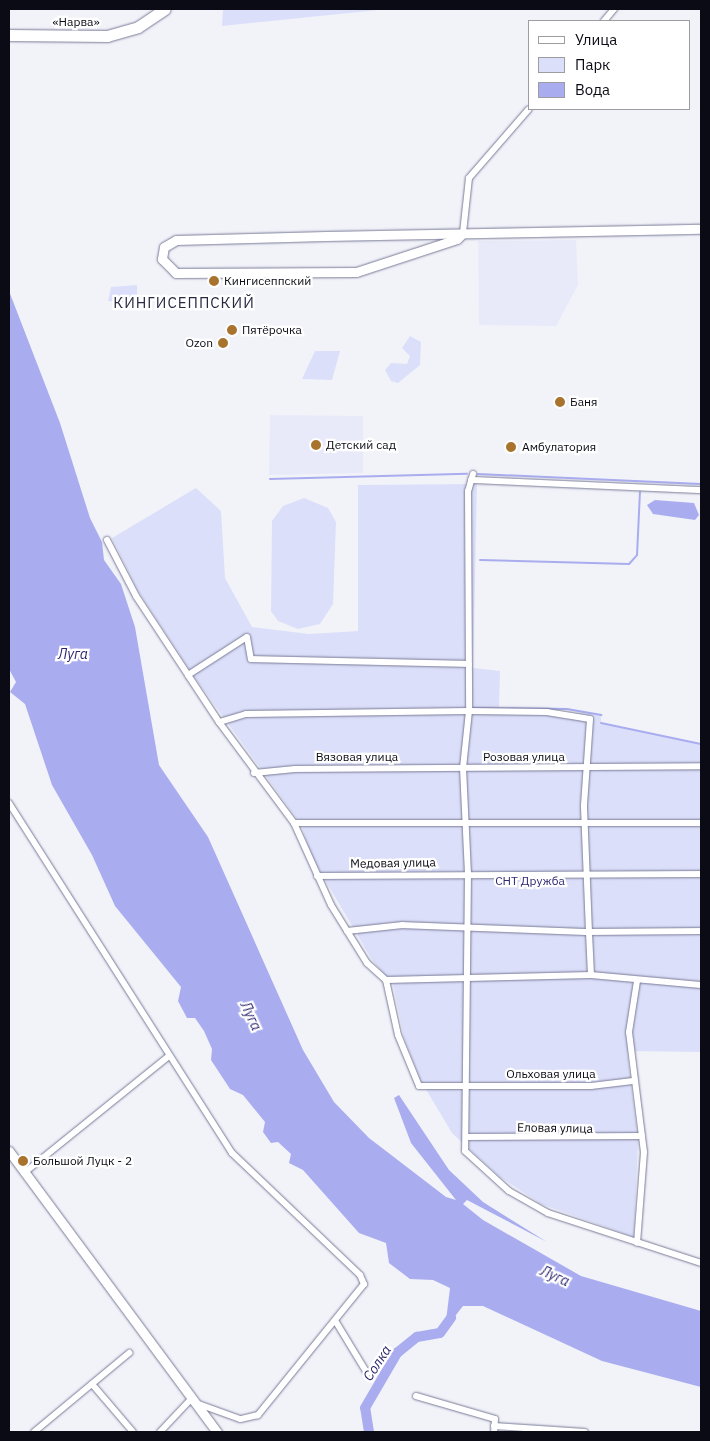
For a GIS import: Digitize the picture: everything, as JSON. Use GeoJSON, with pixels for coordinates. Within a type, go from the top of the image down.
{"type":"FeatureCollection","features":[{"type":"Feature","properties":{"kind":"highway","name":"«Нарва»"},"geometry":{"type":"LineString","coordinates":[[9,35],[116,34],[166,9]]}},
{"type":"Feature","properties":{"kind":"street"},"geometry":{"type":"LineString","coordinates":[[605,20],[614,9]]}},
{"type":"Feature","properties":{"kind":"street"},"geometry":{"type":"LineString","coordinates":[[528,110],[469,178],[463,233],[457,240],[356,272],[176,273],[162,259],[164,246],[176,240],[463,233],[701,229]]}},
{"type":"Feature","properties":{"kind":"street"},"geometry":{"type":"LineString","coordinates":[[701,490],[472,477],[469,712],[462,768],[467,820],[468,873],[467,1137],[465,1151],[509,1190],[548,1213],[701,1262]]}},
{"type":"Feature","properties":{"kind":"street"},"geometry":{"type":"LineString","coordinates":[[107,540],[136,596],[219,722],[254,773],[294,823],[317,876],[347,931],[386,980],[467,981],[591,975],[637,982],[701,985]]}},
{"type":"Feature","properties":{"kind":"street"},"geometry":{"type":"LineString","coordinates":[[188,675],[247,637],[251,659],[469,664]]}},
{"type":"Feature","properties":{"kind":"street"},"geometry":{"type":"LineString","coordinates":[[219,722],[246,714],[469,712],[547,712],[590,719],[584,823],[591,975]]}},
{"type":"Feature","properties":{"kind":"street","name":"Розовая улица"},"geometry":{"type":"LineString","coordinates":[[462,768],[586,769],[701,766]]}},
{"type":"Feature","properties":{"kind":"street","name":"Вязовая улица"},"geometry":{"type":"LineString","coordinates":[[254,773],[462,768]]}},
{"type":"Feature","properties":{"kind":"street"},"geometry":{"type":"LineString","coordinates":[[9,803],[232,1153],[360,1275],[364,1284],[361,1292],[258,1415],[240,1419],[192,1401]]}},
{"type":"Feature","properties":{"kind":"street"},"geometry":{"type":"LineString","coordinates":[[294,823],[467,820],[701,823]]}},
{"type":"Feature","properties":{"kind":"street","name":"Медовая улица"},"geometry":{"type":"LineString","coordinates":[[317,876],[468,873],[701,874]]}},
{"type":"Feature","properties":{"kind":"street"},"geometry":{"type":"LineString","coordinates":[[347,931],[403,925],[589,932],[701,931]]}},
{"type":"Feature","properties":{"kind":"street","name":"Ольховая улица"},"geometry":{"type":"LineString","coordinates":[[386,980],[398,1034],[419,1086],[467,1084],[590,1086],[633,1081]]}},
{"type":"Feature","properties":{"kind":"street"},"geometry":{"type":"LineString","coordinates":[[637,982],[629,1032],[633,1081],[642,1136],[637,1243]]}},
{"type":"Feature","properties":{"kind":"street"},"geometry":{"type":"LineString","coordinates":[[24,1173],[169,1056]]}},
{"type":"Feature","properties":{"kind":"street","name":"Еловая улица"},"geometry":{"type":"LineString","coordinates":[[467,1137],[642,1136]]}},
{"type":"Feature","properties":{"kind":"street"},"geometry":{"type":"LineString","coordinates":[[9,1152],[192,1401],[217,1432]]}},
{"type":"Feature","properties":{"kind":"street"},"geometry":{"type":"LineString","coordinates":[[336,1322],[367,1373]]}},
{"type":"Feature","properties":{"kind":"street"},"geometry":{"type":"LineString","coordinates":[[34,1432],[129,1353]]}},
{"type":"Feature","properties":{"kind":"street"},"geometry":{"type":"LineString","coordinates":[[92,1384],[133,1432]]}},
{"type":"Feature","properties":{"kind":"street"},"geometry":{"type":"LineString","coordinates":[[416,1396],[495,1419],[494,1429],[585,1432]]}},
{"type":"Feature","properties":{"kind":"street"},"geometry":{"type":"LineString","coordinates":[[160,1432],[192,1401]]}},
{"type":"Feature","properties":{"kind":"shaded area"},"geometry":{"type":"Polygon","coordinates":[[[576,240],[578,285],[556,326],[479,325],[478,241],[576,240]]]}},
{"type":"Feature","properties":{"kind":"shaded area","name":"Детский сад"},"geometry":{"type":"Polygon","coordinates":[[[270,415],[363,416],[363,473],[269,475],[270,415]]]}},
{"type":"Feature","properties":{"kind":"green space"},"geometry":{"type":"Polygon","coordinates":[[[223,9],[388,9],[222,26],[223,9]]]}},
{"type":"Feature","properties":{"kind":"green space"},"geometry":{"type":"Polygon","coordinates":[[[137,285],[137,303],[108,301],[111,287],[137,285]]]}},
{"type":"Feature","properties":{"kind":"green space"},"geometry":{"type":"Polygon","coordinates":[[[410,336],[421,342],[420,365],[398,383],[391,381],[385,370],[391,363],[407,364],[410,356],[402,348],[410,336]]]}},
{"type":"Feature","properties":{"kind":"green space"},"geometry":{"type":"Polygon","coordinates":[[[315,351],[340,351],[332,380],[302,379],[315,351]]]}},
{"type":"Feature","properties":{"kind":"green space","name":"СНТ Дружба"},"geometry":{"type":"Polygon","coordinates":[[[477,484],[473,668],[500,671],[499,707],[601,715],[601,723],[701,744],[701,1052],[627,1051],[638,1140],[634,1237],[541,1204],[500,1177],[452,1133],[421,1081],[404,1038],[393,984],[372,960],[310,854],[302,826],[193,675],[138,591],[112,538],[196,488],[221,511],[225,578],[252,627],[309,634],[358,631],[358,485],[477,484]]]}},
{"type":"Feature","properties":{"kind":"green space"},"geometry":{"type":"Polygon","coordinates":[[[304,498],[328,508],[336,522],[333,604],[320,624],[298,629],[278,621],[271,611],[272,521],[283,506],[304,498]]]}},
{"type":"Feature","properties":{"kind":"water","name":"Луга"},"geometry":{"type":"Polygon","coordinates":[[[9,291],[60,423],[90,518],[102,542],[104,560],[121,584],[135,627],[159,765],[208,837],[303,1050],[334,1102],[369,1138],[446,1197],[456,1200],[411,1143],[394,1098],[399,1095],[449,1170],[483,1202],[547,1242],[467,1200],[463,1204],[483,1220],[581,1276],[701,1311],[701,1387],[602,1361],[483,1306],[463,1306],[445,1329],[450,1288],[433,1280],[410,1279],[389,1263],[386,1243],[359,1233],[303,1170],[289,1163],[291,1154],[278,1142],[271,1143],[263,1132],[265,1122],[243,1095],[230,1089],[211,1060],[212,1049],[204,1031],[195,1018],[187,1018],[178,1001],[181,987],[115,906],[92,855],[52,785],[25,704],[10,692],[16,682],[9,669],[9,291]]]}},
{"type":"Feature","properties":{"kind":"water"},"geometry":{"type":"Polygon","coordinates":[[[655,500],[694,503],[699,515],[695,520],[653,514],[647,505],[655,500]]]}},
{"type":"Feature","properties":{"kind":"waterway"},"geometry":{"type":"LineString","coordinates":[[270,479],[467,474]]}},
{"type":"Feature","properties":{"kind":"waterway"},"geometry":{"type":"LineString","coordinates":[[478,474],[701,484]]}},
{"type":"Feature","properties":{"kind":"waterway"},"geometry":{"type":"LineString","coordinates":[[480,560],[629,564],[637,555],[640,492]]}},
{"type":"Feature","properties":{"kind":"waterway"},"geometry":{"type":"LineString","coordinates":[[474,708],[567,709],[601,715]]}},
{"type":"Feature","properties":{"kind":"waterway"},"geometry":{"type":"LineString","coordinates":[[601,723],[701,744]]}},
{"type":"Feature","properties":{"kind":"waterway","name":"Солка"},"geometry":{"type":"LineString","coordinates":[[369,1432],[365,1408],[397,1353],[417,1337],[440,1333],[451,1318]]}},
{"type":"Feature","properties":{"kind":"place","name":"Кингисеппский"},"geometry":{"type":"Point","coordinates":[214,281]}},
{"type":"Feature","properties":{"kind":"place","name":"Пятёрочка"},"geometry":{"type":"Point","coordinates":[232,330]}},
{"type":"Feature","properties":{"kind":"place","name":"Ozon"},"geometry":{"type":"Point","coordinates":[223,343]}},
{"type":"Feature","properties":{"kind":"place","name":"Баня"},"geometry":{"type":"Point","coordinates":[560,402]}},
{"type":"Feature","properties":{"kind":"place","name":"Детский сад"},"geometry":{"type":"Point","coordinates":[316,445]}},
{"type":"Feature","properties":{"kind":"place","name":"Амбулатория"},"geometry":{"type":"Point","coordinates":[511,447]}},
{"type":"Feature","properties":{"kind":"place","name":"Большой Луцк - 2"},"geometry":{"type":"Point","coordinates":[23,1161]}},
{"type":"Feature","properties":{"kind":"district","name":"КИНГИСЕППСКИЙ"},"geometry":{"type":"Point","coordinates":[184,303]}}]}
